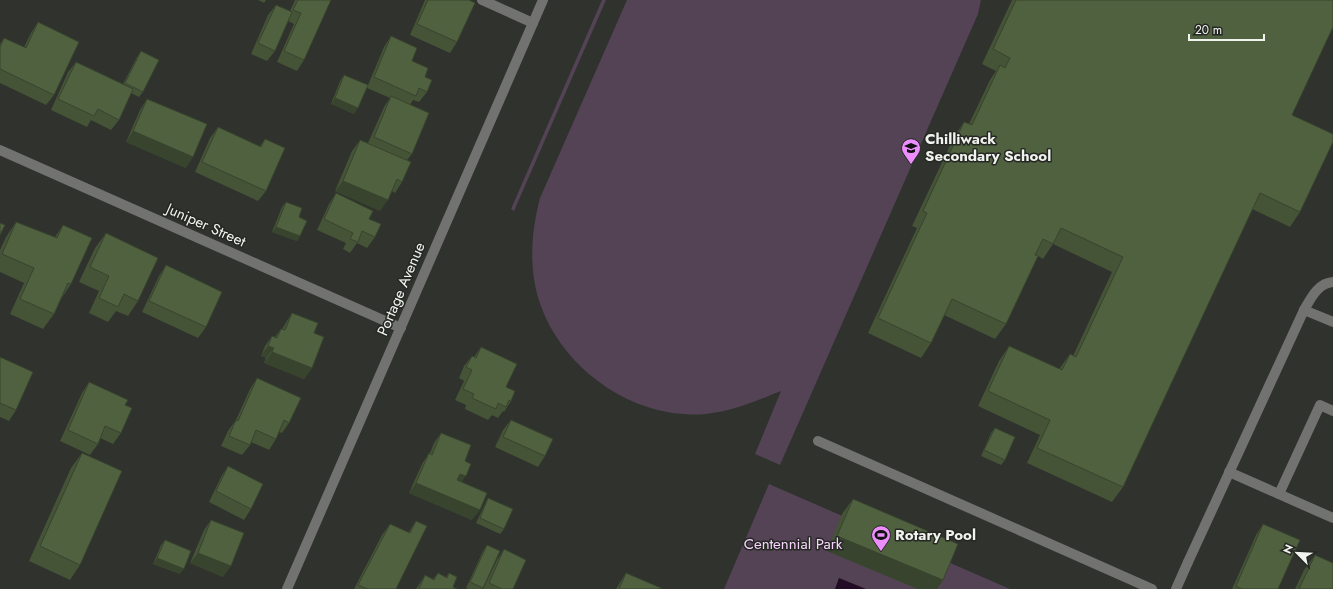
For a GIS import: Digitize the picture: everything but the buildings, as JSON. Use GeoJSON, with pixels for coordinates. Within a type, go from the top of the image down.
{"type":"FeatureCollection","features":[{"type":"Feature","properties":{"kind":"street"},"geometry":{"type":"LineString","coordinates":[[482,0],[533,23]]}},
{"type":"Feature","properties":{"kind":"street","name":"Portage Avenue"},"geometry":{"type":"LineString","coordinates":[[287,589],[543,0]]}},
{"type":"Feature","properties":{"kind":"street","name":"Juniper Street"},"geometry":{"type":"LineString","coordinates":[[0,150],[401,328]]}},
{"type":"Feature","properties":{"kind":"street"},"geometry":{"type":"LineString","coordinates":[[1176,589],[1304,310],[1314,293],[1327,283],[1333,282]]}},
{"type":"Feature","properties":{"kind":"street"},"geometry":{"type":"LineString","coordinates":[[1304,310],[1333,322]]}},
{"type":"Feature","properties":{"kind":"street"},"geometry":{"type":"LineString","coordinates":[[1279,494],[1320,405],[1333,411]]}},
{"type":"Feature","properties":{"kind":"street"},"geometry":{"type":"LineString","coordinates":[[818,441],[1152,589]]}},
{"type":"Feature","properties":{"kind":"street"},"geometry":{"type":"LineString","coordinates":[[1229,472],[1333,518]]}},
{"type":"Feature","properties":{"kind":"green space"},"geometry":{"type":"Polygon","coordinates":[[[602,0],[606,0],[514,211],[511,209],[602,0]]]}},
{"type":"Feature","properties":{"kind":"green space"},"geometry":{"type":"Polygon","coordinates":[[[627,0],[981,0],[978,14],[780,465],[755,454],[781,391],[754,402],[716,413],[676,413],[647,407],[620,395],[595,379],[573,358],[555,334],[542,308],[534,279],[532,258],[534,228],[540,198],[627,0]]]}},
{"type":"Feature","properties":{"kind":"green space","name":"Centennial Park"},"geometry":{"type":"Polygon","coordinates":[[[769,484],[1010,589],[724,589],[769,484]]]}},
{"type":"Feature","properties":{"kind":"shaded area"},"geometry":{"type":"Polygon","coordinates":[[[839,578],[866,589],[835,589],[839,578]]]}},
{"type":"Feature","properties":{"kind":"place","name":"Chilliwack Secondary School"},"geometry":{"type":"Point","coordinates":[911,165]}},
{"type":"Feature","properties":{"kind":"place","name":"Rotary Pool"},"geometry":{"type":"Point","coordinates":[881,552]}}]}
